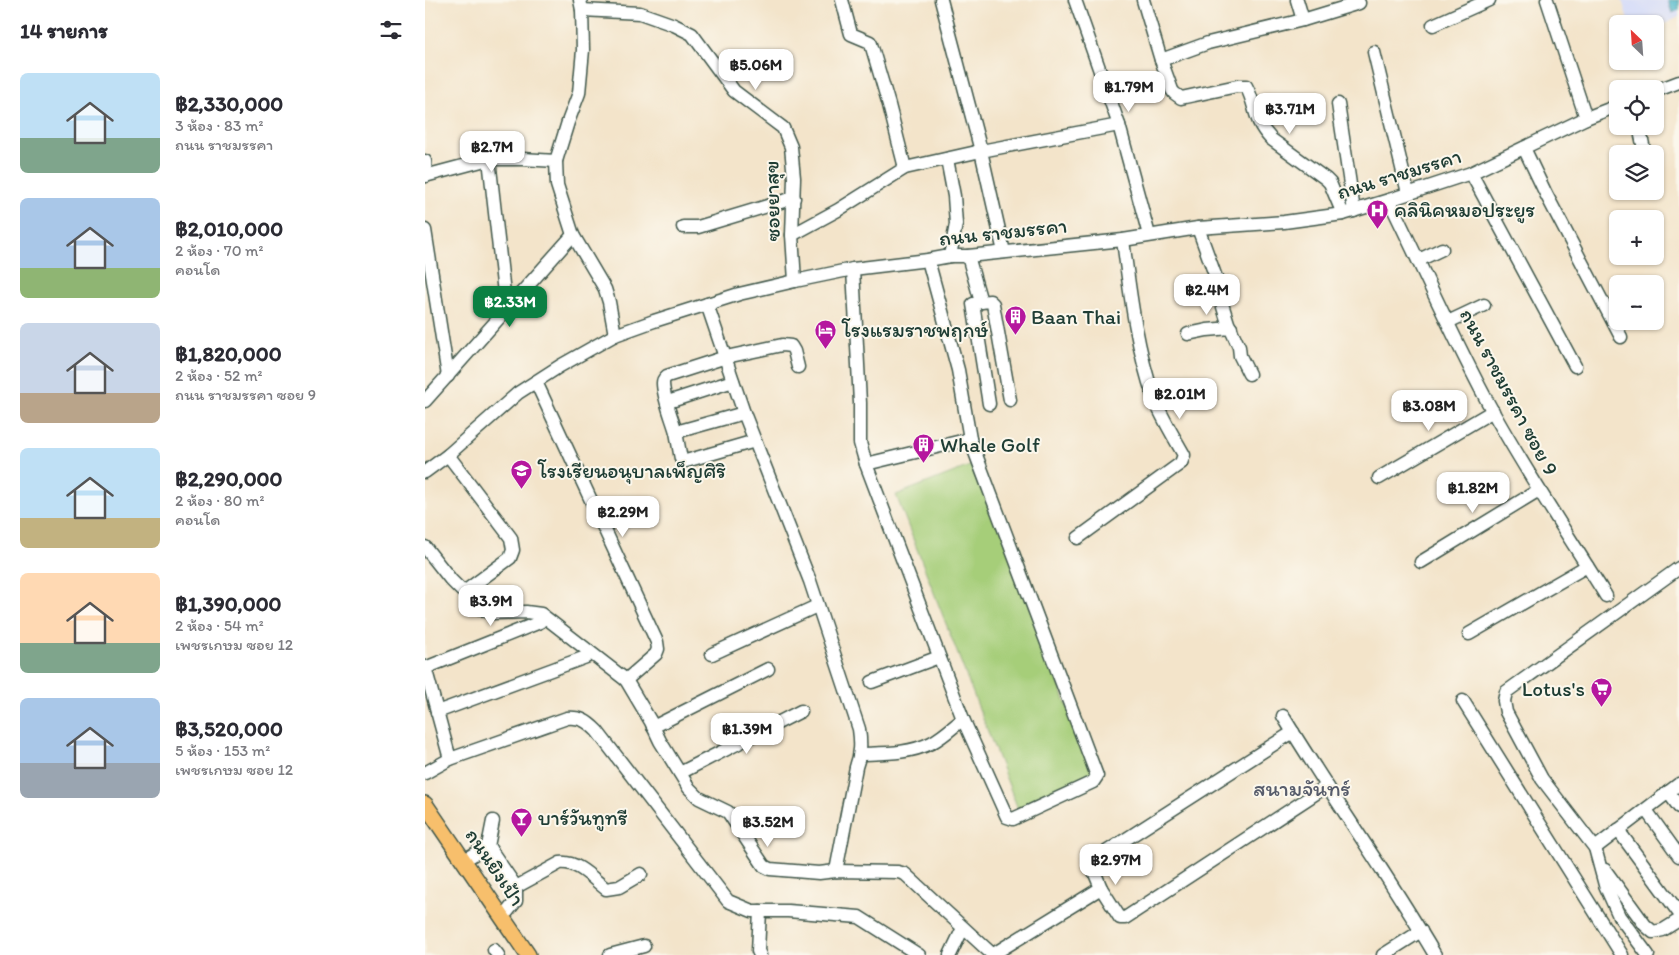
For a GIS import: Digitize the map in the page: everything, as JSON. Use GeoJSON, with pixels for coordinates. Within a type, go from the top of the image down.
{"type":"FeatureCollection","features":[{"type":"Feature","properties":{"kind":"main road","name":"ถนนยิงเป้า"},"geometry":{"type":"LineString","coordinates":[[425,804],[528,955]]}},
{"type":"Feature","properties":{"kind":"street"},"geometry":{"type":"LineString","coordinates":[[842,0],[851,34],[871,44],[905,168]]}},
{"type":"Feature","properties":{"kind":"street"},"geometry":{"type":"LineString","coordinates":[[941,0],[981,151],[1004,252]]}},
{"type":"Feature","properties":{"kind":"street"},"geometry":{"type":"LineString","coordinates":[[1075,0],[1119,125],[1149,235]]}},
{"type":"Feature","properties":{"kind":"street"},"geometry":{"type":"LineString","coordinates":[[1143,0],[1161,60],[1172,90],[1177,96],[1181,98],[1237,86],[1246,86],[1255,114],[1264,131],[1271,139],[1330,183],[1349,212]]}},
{"type":"Feature","properties":{"kind":"street"},"geometry":{"type":"LineString","coordinates":[[1297,0],[1303,20]]}},
{"type":"Feature","properties":{"kind":"street"},"geometry":{"type":"LineString","coordinates":[[1433,25],[1489,0]]}},
{"type":"Feature","properties":{"kind":"street"},"geometry":{"type":"LineString","coordinates":[[1547,0],[1586,118]]}},
{"type":"Feature","properties":{"kind":"street"},"geometry":{"type":"LineString","coordinates":[[1161,60],[1208,43],[1303,20],[1359,3]]}},
{"type":"Feature","properties":{"kind":"street"},"geometry":{"type":"LineString","coordinates":[[581,5],[583,50],[579,93],[556,161],[557,185],[573,235],[605,289],[615,335]]}},
{"type":"Feature","properties":{"kind":"street","name":"ซอยยาสุข"},"geometry":{"type":"LineString","coordinates":[[581,5],[641,13],[692,34],[734,91],[783,128],[791,147],[795,178],[791,236],[795,282]]}},
{"type":"Feature","properties":{"kind":"street"},"geometry":{"type":"LineString","coordinates":[[1374,52],[1408,193]]}},
{"type":"Feature","properties":{"kind":"street"},"geometry":{"type":"LineString","coordinates":[[1664,88],[1679,82]]}},
{"type":"Feature","properties":{"kind":"street"},"geometry":{"type":"LineString","coordinates":[[1338,104],[1349,212]]}},
{"type":"Feature","properties":{"kind":"street","name":"ถนน ราชมรรคา"},"geometry":{"type":"LineString","coordinates":[[425,472],[449,455],[504,405],[536,382],[615,335],[739,294],[853,269],[950,256],[968,256],[1123,240],[1199,228],[1283,222],[1349,212],[1471,173],[1586,118],[1609,109]]}},
{"type":"Feature","properties":{"kind":"street"},"geometry":{"type":"LineString","coordinates":[[791,236],[838,210],[905,168],[981,151],[1119,125]]}},
{"type":"Feature","properties":{"kind":"street"},"geometry":{"type":"LineString","coordinates":[[1524,148],[1546,194],[1621,336]]}},
{"type":"Feature","properties":{"kind":"street"},"geometry":{"type":"LineString","coordinates":[[947,158],[954,196],[956,224],[950,256]]}},
{"type":"Feature","properties":{"kind":"street"},"geometry":{"type":"LineString","coordinates":[[425,161],[426,176],[489,159],[556,161]]}},
{"type":"Feature","properties":{"kind":"street"},"geometry":{"type":"LineString","coordinates":[[489,159],[506,311]]}},
{"type":"Feature","properties":{"kind":"street"},"geometry":{"type":"LineString","coordinates":[[1471,173],[1575,366]]}},
{"type":"Feature","properties":{"kind":"street"},"geometry":{"type":"LineString","coordinates":[[683,227],[698,227],[793,198]]}},
{"type":"Feature","properties":{"kind":"street","name":"ถนน ราชมรรคา ซอย 9"},"geometry":{"type":"LineString","coordinates":[[1389,200],[1493,411],[1539,490],[1606,596]]}},
{"type":"Feature","properties":{"kind":"street"},"geometry":{"type":"LineString","coordinates":[[1199,228],[1218,282],[1223,307],[1239,347],[1240,356],[1249,374]]}},
{"type":"Feature","properties":{"kind":"street"},"geometry":{"type":"LineString","coordinates":[[425,230],[448,376]]}},
{"type":"Feature","properties":{"kind":"street"},"geometry":{"type":"LineString","coordinates":[[425,401],[573,235]]}},
{"type":"Feature","properties":{"kind":"street"},"geometry":{"type":"LineString","coordinates":[[1077,538],[1181,463],[1185,455],[1155,399],[1138,343],[1123,240]]}},
{"type":"Feature","properties":{"kind":"street"},"geometry":{"type":"LineString","coordinates":[[1419,260],[1442,249]]}},
{"type":"Feature","properties":{"kind":"street"},"geometry":{"type":"LineString","coordinates":[[968,256],[981,302]]}},
{"type":"Feature","properties":{"kind":"street"},"geometry":{"type":"LineString","coordinates":[[853,269],[861,403],[860,443],[866,464],[963,719],[1009,819],[1013,819],[1093,782],[1097,776],[971,439],[958,370],[928,260]]}},
{"type":"Feature","properties":{"kind":"street"},"geometry":{"type":"LineString","coordinates":[[989,404],[973,304],[981,302],[990,301],[993,304],[1010,400]]}},
{"type":"Feature","properties":{"kind":"street"},"geometry":{"type":"LineString","coordinates":[[707,304],[744,413],[810,581],[859,729],[860,754],[836,871]]}},
{"type":"Feature","properties":{"kind":"street"},"geometry":{"type":"LineString","coordinates":[[1448,322],[1484,306]]}},
{"type":"Feature","properties":{"kind":"street"},"geometry":{"type":"LineString","coordinates":[[1188,334],[1231,328]]}},
{"type":"Feature","properties":{"kind":"street"},"geometry":{"type":"LineString","coordinates":[[755,440],[684,461],[681,459],[663,382],[667,376],[726,357],[787,345],[791,346],[795,351],[798,367]]}},
{"type":"Feature","properties":{"kind":"street"},"geometry":{"type":"LineString","coordinates":[[668,402],[733,381]]}},
{"type":"Feature","properties":{"kind":"street"},"geometry":{"type":"LineString","coordinates":[[536,382],[657,642],[658,649],[656,654],[626,680]]}},
{"type":"Feature","properties":{"kind":"street"},"geometry":{"type":"LineString","coordinates":[[1379,478],[1493,411]]}},
{"type":"Feature","properties":{"kind":"street"},"geometry":{"type":"LineString","coordinates":[[676,432],[744,413]]}},
{"type":"Feature","properties":{"kind":"street"},"geometry":{"type":"LineString","coordinates":[[866,464],[971,439]]}},
{"type":"Feature","properties":{"kind":"street"},"geometry":{"type":"LineString","coordinates":[[449,455],[511,538],[513,550],[510,558],[464,592]]}},
{"type":"Feature","properties":{"kind":"street"},"geometry":{"type":"LineString","coordinates":[[1421,562],[1539,490]]}},
{"type":"Feature","properties":{"kind":"street"},"geometry":{"type":"LineString","coordinates":[[425,547],[451,580],[479,608],[492,613],[526,612],[541,614],[590,656],[626,680],[689,788],[699,798],[728,812],[764,866],[770,869],[819,873],[836,871],[898,872],[905,874],[993,955],[1101,888]]}},
{"type":"Feature","properties":{"kind":"street"},"geometry":{"type":"LineString","coordinates":[[1469,634],[1587,566]]}},
{"type":"Feature","properties":{"kind":"street"},"geometry":{"type":"LineString","coordinates":[[1648,955],[1619,916],[1605,885],[1595,848],[1543,779],[1506,712],[1504,700],[1506,692],[1679,568]]}},
{"type":"Feature","properties":{"kind":"street"},"geometry":{"type":"LineString","coordinates":[[712,654],[817,606]]}},
{"type":"Feature","properties":{"kind":"street"},"geometry":{"type":"LineString","coordinates":[[450,759],[425,668],[540,622]]}},
{"type":"Feature","properties":{"kind":"street"},"geometry":{"type":"LineString","coordinates":[[437,712],[590,656]]}},
{"type":"Feature","properties":{"kind":"street"},"geometry":{"type":"LineString","coordinates":[[872,682],[939,657]]}},
{"type":"Feature","properties":{"kind":"street"},"geometry":{"type":"LineString","coordinates":[[653,727],[768,669]]}},
{"type":"Feature","properties":{"kind":"street"},"geometry":{"type":"LineString","coordinates":[[1463,701],[1622,955]]}},
{"type":"Feature","properties":{"kind":"street"},"geometry":{"type":"LineString","coordinates":[[680,773],[801,711]]}},
{"type":"Feature","properties":{"kind":"street"},"geometry":{"type":"LineString","coordinates":[[1283,716],[1401,898],[1435,955]]}},
{"type":"Feature","properties":{"kind":"street"},"geometry":{"type":"LineString","coordinates":[[425,773],[450,759],[567,718],[578,717],[587,721],[597,731],[728,901],[740,907],[760,911],[859,917],[919,955]]}},
{"type":"Feature","properties":{"kind":"street"},"geometry":{"type":"LineString","coordinates":[[860,754],[890,753],[915,749],[931,743],[963,719]]}},
{"type":"Feature","properties":{"kind":"street"},"geometry":{"type":"LineString","coordinates":[[1293,732],[1092,861],[1091,864],[1101,888],[1120,918],[1125,918],[1327,786]]}},
{"type":"Feature","properties":{"kind":"street"},"geometry":{"type":"LineString","coordinates":[[1595,848],[1679,784]]}},
{"type":"Feature","properties":{"kind":"street"},"geometry":{"type":"LineString","coordinates":[[1668,792],[1679,807]]}},
{"type":"Feature","properties":{"kind":"street"},"geometry":{"type":"LineString","coordinates":[[1645,810],[1679,856]]}},
{"type":"Feature","properties":{"kind":"street"},"geometry":{"type":"LineString","coordinates":[[493,821],[488,846],[516,887],[516,901],[503,917]]}},
{"type":"Feature","properties":{"kind":"street"},"geometry":{"type":"LineString","coordinates":[[1618,830],[1679,913]]}},
{"type":"Feature","properties":{"kind":"street"},"geometry":{"type":"LineString","coordinates":[[465,860],[488,846]]}},
{"type":"Feature","properties":{"kind":"street"},"geometry":{"type":"LineString","coordinates":[[516,887],[561,863],[567,862],[574,864],[606,889],[619,887],[641,874]]}},
{"type":"Feature","properties":{"kind":"street"},"geometry":{"type":"LineString","coordinates":[[1599,862],[1645,925],[1653,932],[1663,930],[1679,920]]}},
{"type":"Feature","properties":{"kind":"street"},"geometry":{"type":"LineString","coordinates":[[760,911],[758,951],[760,955]]}},
{"type":"Feature","properties":{"kind":"street"},"geometry":{"type":"LineString","coordinates":[[950,955],[963,928]]}},
{"type":"Feature","properties":{"kind":"street"},"geometry":{"type":"LineString","coordinates":[[1383,955],[1421,931]]}},
{"type":"Feature","properties":{"kind":"street"},"geometry":{"type":"LineString","coordinates":[[610,955],[644,946]]}},
{"type":"Feature","properties":{"kind":"shaded area"},"geometry":{"type":"Polygon","coordinates":[[[1622,0],[1679,0],[1679,17],[1664,24],[1664,15],[1626,15],[1622,0]]]}},
{"type":"Feature","properties":{"kind":"green space"},"geometry":{"type":"Polygon","coordinates":[[[977,463],[1094,778],[1018,809],[896,495],[977,463]]]}},
{"type":"Feature","properties":{"kind":"water"},"geometry":{"type":"Polygon","coordinates":[[[1668,0],[1679,0],[1679,10],[1672,13],[1668,0]]]}},
{"type":"Feature","properties":{"kind":"place","name":"คลินิคหมอประยูร"},"geometry":{"type":"Point","coordinates":[1378,229]}},
{"type":"Feature","properties":{"kind":"place","name":"Baan Thai"},"geometry":{"type":"Point","coordinates":[1015,336]}},
{"type":"Feature","properties":{"kind":"place","name":"โรงแรมราชพฤกษ์"},"geometry":{"type":"Point","coordinates":[826,349]}},
{"type":"Feature","properties":{"kind":"place","name":"Whale Golf"},"geometry":{"type":"Point","coordinates":[924,464]}},
{"type":"Feature","properties":{"kind":"place","name":"โรงเรียนอนุบาลเพ็ญศิริ"},"geometry":{"type":"Point","coordinates":[522,490]}},
{"type":"Feature","properties":{"kind":"place","name":"Lotus's"},"geometry":{"type":"Point","coordinates":[1601,708]}},
{"type":"Feature","properties":{"kind":"place","name":"บาร์วันทูทรี"},"geometry":{"type":"Point","coordinates":[522,837]}},
{"type":"Feature","properties":{"kind":"district","name":"สนามจันทร์"},"geometry":{"type":"Point","coordinates":[1302,788]}}]}
